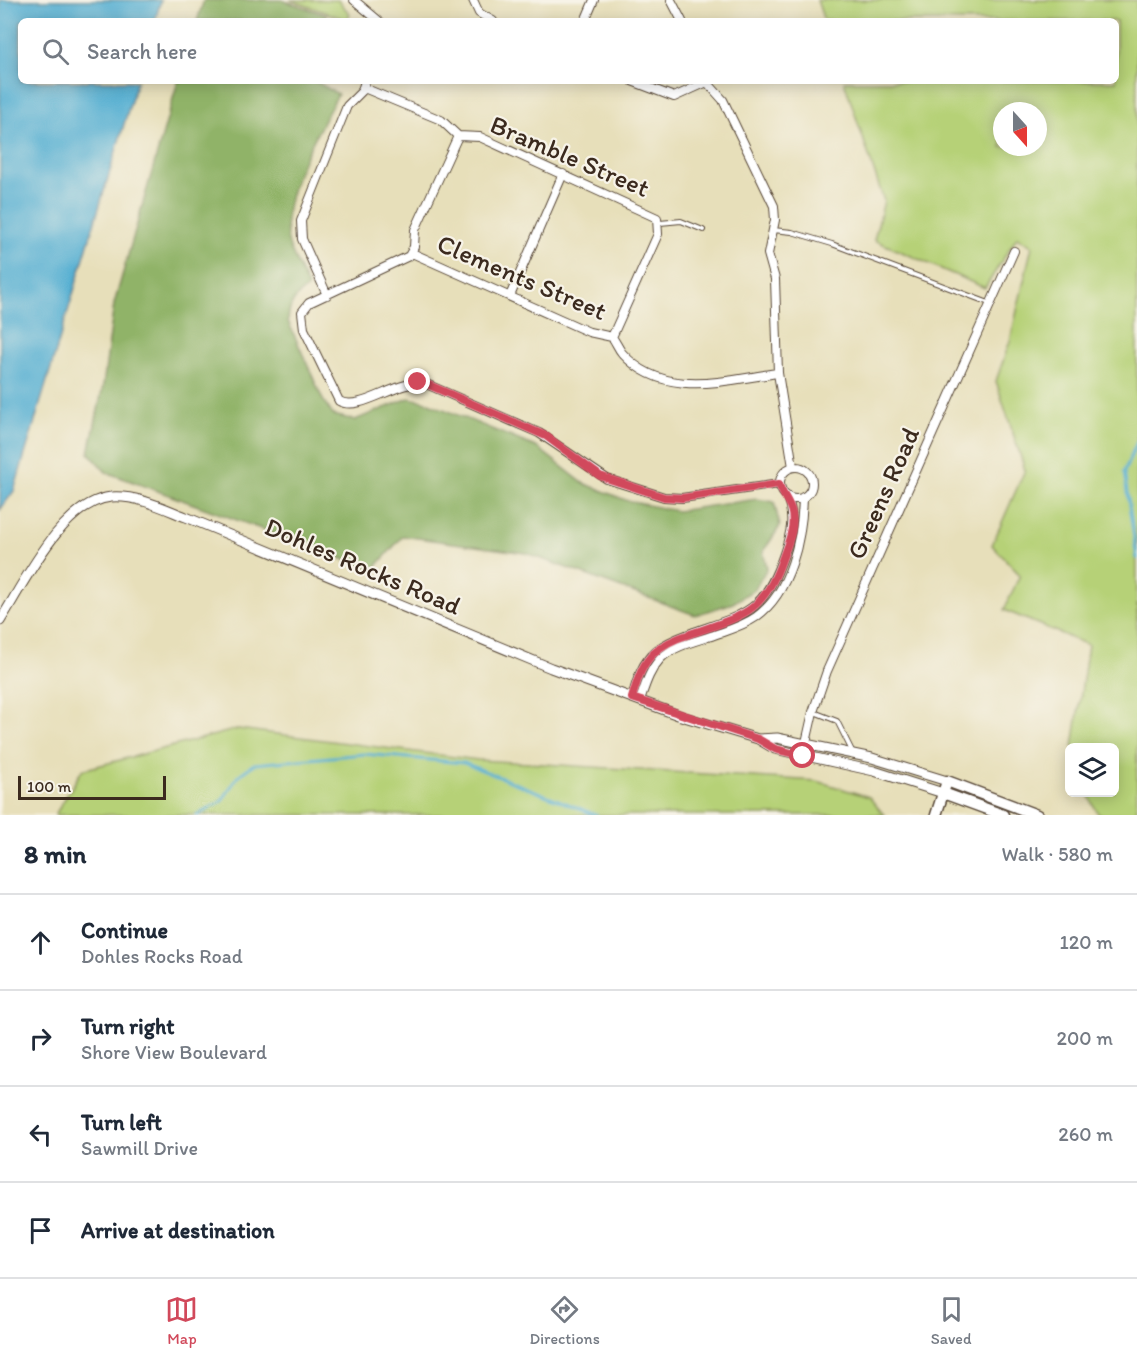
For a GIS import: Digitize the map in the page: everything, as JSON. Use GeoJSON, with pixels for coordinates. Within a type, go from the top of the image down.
{"type":"FeatureCollection","features":[{"type":"Feature","properties":{"kind":"main road"},"geometry":{"type":"LineString","coordinates":[[936,815],[947,781]]}},
{"type":"Feature","properties":{"kind":"main road","name":"Dohles Rocks Road"},"geometry":{"type":"LineString","coordinates":[[947,781],[1036,815]]}},
{"type":"Feature","properties":{"kind":"main road","name":"Dohles Rocks Road"},"geometry":{"type":"LineString","coordinates":[[943,793],[999,814]]}},
{"type":"Feature","properties":{"kind":"street"},"geometry":{"type":"LineString","coordinates":[[354,0],[375,18]]}},
{"type":"Feature","properties":{"kind":"street"},"geometry":{"type":"LineString","coordinates":[[473,0],[478,13],[487,18]]}},
{"type":"Feature","properties":{"kind":"street"},"geometry":{"type":"LineString","coordinates":[[586,18],[594,0]]}},
{"type":"Feature","properties":{"kind":"street"},"geometry":{"type":"LineString","coordinates":[[671,0],[680,18]]}},
{"type":"Feature","properties":{"kind":"street"},"geometry":{"type":"LineString","coordinates":[[327,295],[302,239],[301,221],[347,106],[365,84]]}},
{"type":"Feature","properties":{"kind":"street","name":"Bramble Street"},"geometry":{"type":"LineString","coordinates":[[365,84],[441,120],[458,136],[480,137],[651,213],[660,223],[658,234],[612,338]]}},
{"type":"Feature","properties":{"kind":"street"},"geometry":{"type":"LineString","coordinates":[[640,84],[674,97],[702,84]]}},
{"type":"Feature","properties":{"kind":"street"},"geometry":{"type":"LineString","coordinates":[[708,84],[720,96],[768,189],[775,212],[768,250],[776,279],[778,373],[793,467]]}},
{"type":"Feature","properties":{"kind":"street"},"geometry":{"type":"LineString","coordinates":[[458,136],[415,230],[412,254],[404,261],[307,305],[302,320],[333,393],[342,403],[356,404],[405,383],[424,383],[546,436],[607,479],[664,497],[682,498],[779,484]]}},
{"type":"Feature","properties":{"kind":"street"},"geometry":{"type":"LineString","coordinates":[[510,296],[562,174]]}},
{"type":"Feature","properties":{"kind":"street","name":"Greens Road"},"geometry":{"type":"LineString","coordinates":[[803,756],[813,712],[827,671],[1014,251]]}},
{"type":"Feature","properties":{"kind":"street","name":"Clements Street"},"geometry":{"type":"LineString","coordinates":[[412,254],[589,332],[612,338],[624,354],[644,370],[671,382],[690,384],[778,373]]}},
{"type":"Feature","properties":{"kind":"street"},"geometry":{"type":"LineString","coordinates":[[779,484],[784,471],[793,467],[803,468],[812,480],[810,490],[803,497],[795,499],[787,496]]}},
{"type":"Feature","properties":{"kind":"street"},"geometry":{"type":"LineString","coordinates":[[636,699],[642,668],[660,647],[741,616],[763,599],[773,584],[791,530],[792,513],[787,496],[779,484]]}},
{"type":"Feature","properties":{"kind":"street"},"geometry":{"type":"LineString","coordinates":[[636,699],[650,672],[665,655],[678,647],[738,627],[753,619],[772,602],[782,588],[798,542],[803,497]]}},
{"type":"Feature","properties":{"kind":"street","name":"Dohles Rocks Road"},"geometry":{"type":"LineString","coordinates":[[0,621],[45,550],[72,516],[85,506],[100,500],[130,498],[163,507],[551,668],[636,699],[758,739],[775,749],[874,771],[943,793]]}},
{"type":"Feature","properties":{"kind":"street","name":"Dohles Rocks Road"},"geometry":{"type":"LineString","coordinates":[[758,739],[777,738],[853,753],[947,781]]}},
{"type":"Feature","properties":{"kind":"lane","name":"Bramble Street"},"geometry":{"type":"LineString","coordinates":[[660,223],[681,221],[703,230]]}},
{"type":"Feature","properties":{"kind":"lane"},"geometry":{"type":"LineString","coordinates":[[773,230],[800,234],[832,244],[990,303]]}},
{"type":"Feature","properties":{"kind":"lane"},"geometry":{"type":"LineString","coordinates":[[813,712],[837,721],[853,753]]}},
{"type":"Feature","properties":{"kind":"green space"},"geometry":{"type":"Polygon","coordinates":[[[204,0],[282,0],[326,15],[325,18],[198,18],[204,0]]]}},
{"type":"Feature","properties":{"kind":"green space"},"geometry":{"type":"Polygon","coordinates":[[[290,0],[338,0],[350,14],[348,18],[341,18],[290,0]]]}},
{"type":"Feature","properties":{"kind":"green space"},"geometry":{"type":"Polygon","coordinates":[[[817,0],[1137,0],[1137,815],[1099,815],[1089,797],[1119,797],[1119,743],[1074,743],[1088,645],[1004,610],[1020,575],[992,545],[1025,470],[996,381],[1010,341],[1032,246],[1017,237],[985,288],[874,240],[884,201],[845,84],[1119,84],[1119,18],[823,18],[817,0]]]}},
{"type":"Feature","properties":{"kind":"green space"},"geometry":{"type":"Polygon","coordinates":[[[177,84],[320,84],[338,94],[301,167],[288,208],[286,227],[289,245],[308,287],[294,301],[288,321],[323,400],[333,415],[355,420],[409,398],[424,401],[538,448],[583,483],[628,501],[677,511],[757,499],[774,502],[780,526],[763,552],[767,568],[755,589],[733,603],[695,615],[526,553],[403,536],[373,570],[106,472],[89,453],[103,386],[114,304],[177,84]]]}},
{"type":"Feature","properties":{"kind":"green space"},"geometry":{"type":"Polygon","coordinates":[[[238,729],[478,760],[817,781],[869,797],[884,815],[55,815],[82,770],[238,729]]]}},
{"type":"Feature","properties":{"kind":"water"},"geometry":{"type":"Polygon","coordinates":[[[0,0],[161,0],[156,18],[18,18],[18,84],[136,84],[14,491],[0,510],[0,0]]]}},
{"type":"Feature","properties":{"kind":"waterway"},"geometry":{"type":"LineString","coordinates":[[1137,442],[1124,472],[1137,558]]}},
{"type":"Feature","properties":{"kind":"waterway"},"geometry":{"type":"LineString","coordinates":[[197,815],[222,801],[238,776],[254,764],[364,754],[464,763],[596,815]]}},
{"type":"Feature","properties":{"kind":"route"},"geometry":{"type":"LineString","coordinates":[[418,382],[546,436],[600,476],[664,497],[676,499],[779,484],[780,489],[787,496],[793,524],[777,575],[768,592],[757,606],[741,616],[660,647],[642,668],[632,698],[711,726],[758,739],[775,749],[803,756]]}}]}
